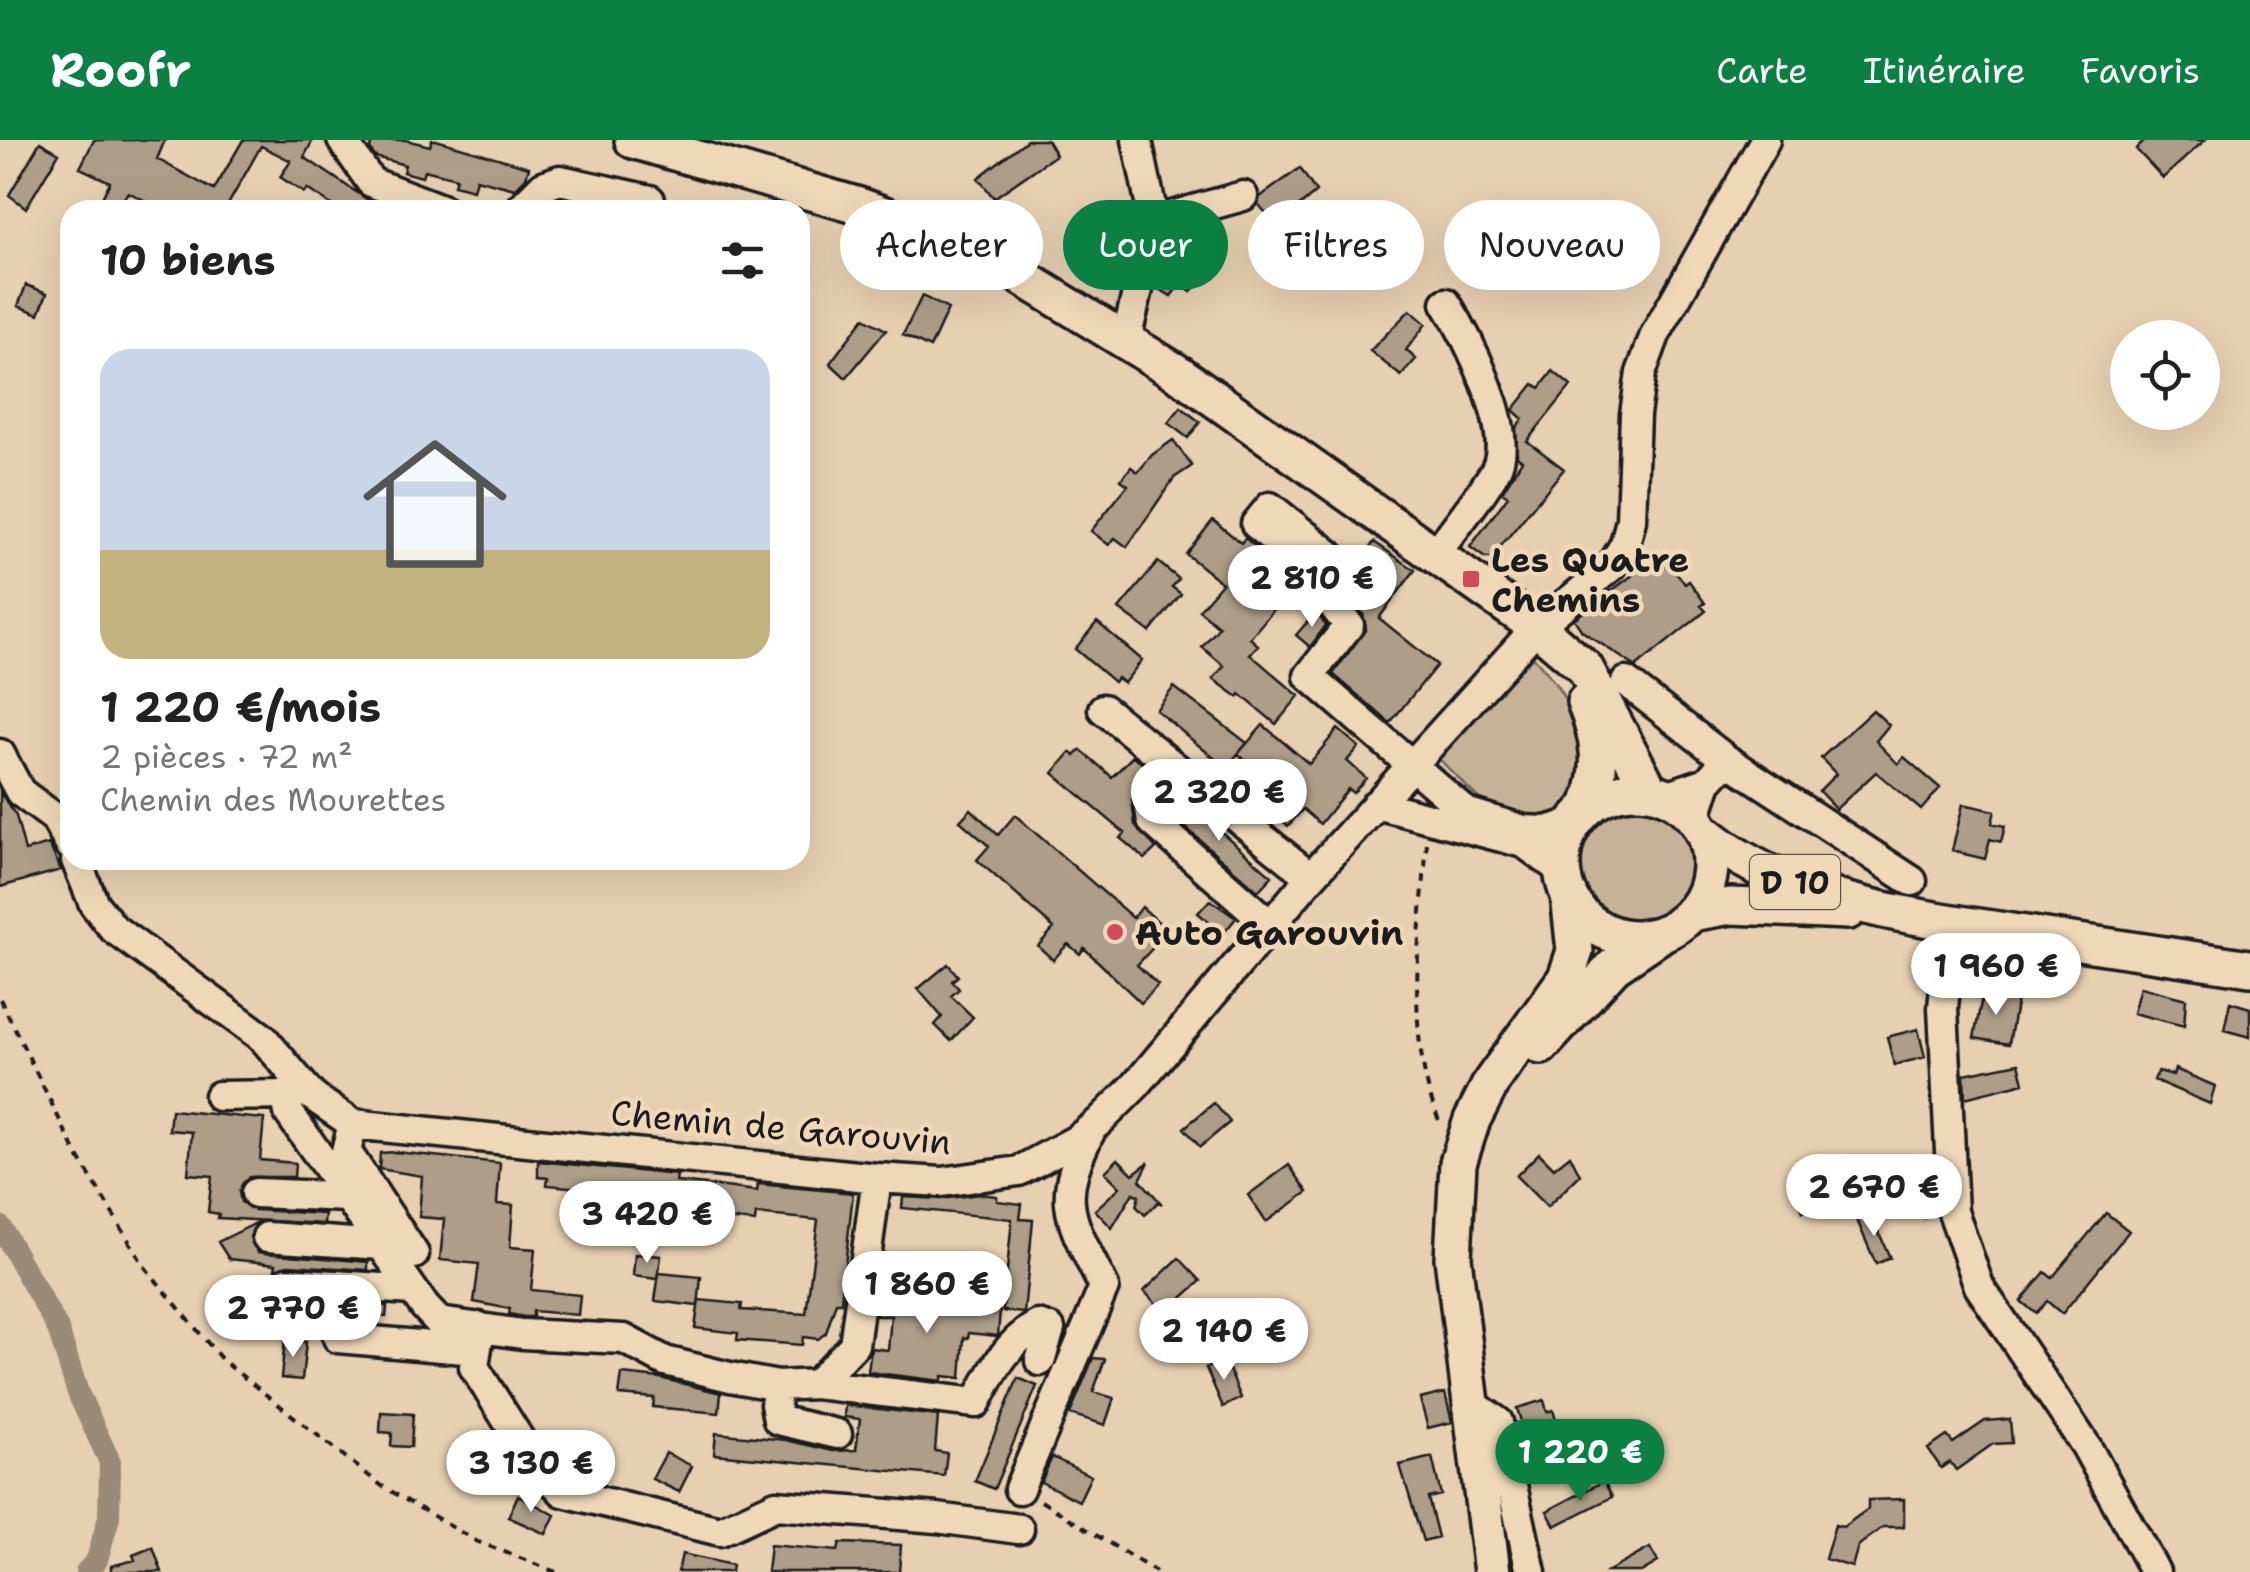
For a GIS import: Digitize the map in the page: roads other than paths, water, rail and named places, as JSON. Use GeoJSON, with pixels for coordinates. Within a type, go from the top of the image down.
{"type":"FeatureCollection","features":[{"type":"Feature","properties":{"kind":"main road"},"geometry":{"type":"LineString","coordinates":[[633,140],[859,206],[936,233],[990,258],[1126,340],[1436,554],[1585,668],[1658,794],[1699,825],[1709,852],[1710,874],[1704,895],[1680,922],[1614,966],[1551,1033],[1512,1084],[1481,1136],[1454,1219]]}},
{"type":"Feature","properties":{"kind":"main road"},"geometry":{"type":"LineString","coordinates":[[1492,1572],[1453,1258],[1458,1163],[1472,1120],[1492,1081],[1566,978],[1574,952],[1564,846],[1599,781],[1601,756],[1585,702],[1543,633]]}},
{"type":"Feature","properties":{"kind":"main road"},"geometry":{"type":"LineString","coordinates":[[1582,814],[1628,790],[1658,794]]}},
{"type":"Feature","properties":{"kind":"main road","name":"D 10"},"geometry":{"type":"LineString","coordinates":[[1699,825],[1731,856],[1765,873],[1906,897],[1950,922],[2250,968]]}},
{"type":"Feature","properties":{"kind":"main road"},"geometry":{"type":"LineString","coordinates":[[1565,883],[1582,914],[1600,929],[1622,937],[1646,937],[1680,922]]}},
{"type":"Feature","properties":{"kind":"main road","name":"D 10"},"geometry":{"type":"LineString","coordinates":[[1680,922],[1731,906],[1906,897]]}},
{"type":"Feature","properties":{"kind":"street"},"geometry":{"type":"LineString","coordinates":[[342,140],[371,182],[418,200]]}},
{"type":"Feature","properties":{"kind":"street"},"geometry":{"type":"LineString","coordinates":[[1138,140],[1150,200]]}},
{"type":"Feature","properties":{"kind":"street","name":"Chemin de Garouvin"},"geometry":{"type":"LineString","coordinates":[[353,1124],[942,1182],[1019,1170],[1093,1127],[1136,1085],[1311,877],[1412,765],[1543,633],[1574,595],[1594,584],[1612,566],[1625,544],[1631,520],[1635,414],[1646,360],[1673,296],[1765,140]]}},
{"type":"Feature","properties":{"kind":"street"},"geometry":{"type":"LineString","coordinates":[[529,200],[543,186],[560,180],[650,200]]}},
{"type":"Feature","properties":{"kind":"street"},"geometry":{"type":"LineString","coordinates":[[1228,200],[1243,196]]}},
{"type":"Feature","properties":{"kind":"street"},"geometry":{"type":"LineString","coordinates":[[1126,340],[1138,290]]}},
{"type":"Feature","properties":{"kind":"street"},"geometry":{"type":"LineString","coordinates":[[1436,554],[1498,464],[1500,436],[1484,381],[1446,303]]}},
{"type":"Feature","properties":{"kind":"street"},"geometry":{"type":"LineString","coordinates":[[1294,526],[1330,554],[1322,582],[1328,600],[1349,625],[1309,676],[1466,812],[1524,830],[1547,831],[1582,814]]}},
{"type":"Feature","properties":{"kind":"street"},"geometry":{"type":"LineString","coordinates":[[1626,682],[1906,897]]}},
{"type":"Feature","properties":{"kind":"street"},"geometry":{"type":"LineString","coordinates":[[1103,709],[1311,877]]}},
{"type":"Feature","properties":{"kind":"street"},"geometry":{"type":"LineString","coordinates":[[0,754],[20,792],[55,818],[60,827]]}},
{"type":"Feature","properties":{"kind":"street"},"geometry":{"type":"LineString","coordinates":[[1658,794],[1707,782],[1728,760]]}},
{"type":"Feature","properties":{"kind":"street"},"geometry":{"type":"LineString","coordinates":[[1178,770],[1149,803],[1152,821],[1270,925]]}},
{"type":"Feature","properties":{"kind":"street"},"geometry":{"type":"LineString","coordinates":[[1699,825],[1707,782]]}},
{"type":"Feature","properties":{"kind":"street"},"geometry":{"type":"LineString","coordinates":[[1376,804],[1524,843],[1565,883]]}},
{"type":"Feature","properties":{"kind":"street"},"geometry":{"type":"LineString","coordinates":[[80,870],[94,904],[114,929],[262,1038],[294,1090],[353,1124],[346,1151],[414,1254]]}},
{"type":"Feature","properties":{"kind":"street"},"geometry":{"type":"LineString","coordinates":[[1950,922],[1943,1008],[1953,1212],[1979,1286],[2086,1446],[2155,1572]]}},
{"type":"Feature","properties":{"kind":"street"},"geometry":{"type":"LineString","coordinates":[[219,1096],[294,1090]]}},
{"type":"Feature","properties":{"kind":"street"},"geometry":{"type":"LineString","coordinates":[[294,1090],[290,1112],[413,1290],[439,1322],[478,1338]]}},
{"type":"Feature","properties":{"kind":"street"},"geometry":{"type":"LineString","coordinates":[[1020,1488],[1104,1287],[1068,1206],[1068,1187],[1093,1127]]}},
{"type":"Feature","properties":{"kind":"street"},"geometry":{"type":"LineString","coordinates":[[816,1384],[854,1345],[877,1178]]}},
{"type":"Feature","properties":{"kind":"street"},"geometry":{"type":"LineString","coordinates":[[256,1193],[348,1197]]}},
{"type":"Feature","properties":{"kind":"street"},"geometry":{"type":"LineString","coordinates":[[267,1237],[382,1245]]}},
{"type":"Feature","properties":{"kind":"street"},"geometry":{"type":"LineString","coordinates":[[287,1282],[413,1290]]}},
{"type":"Feature","properties":{"kind":"street"},"geometry":{"type":"LineString","coordinates":[[338,1338],[478,1338],[522,1334],[624,1339],[666,1360],[778,1386],[816,1384],[976,1403],[998,1360],[1019,1336],[1038,1325],[1050,1329],[1040,1361]]}},
{"type":"Feature","properties":{"kind":"street"},"geometry":{"type":"LineString","coordinates":[[478,1338],[474,1367],[531,1458],[563,1492],[720,1531],[776,1505],[938,1518],[1018,1530]]}},
{"type":"Feature","properties":{"kind":"street"},"geometry":{"type":"LineString","coordinates":[[778,1386],[778,1420],[837,1434]]}},
{"type":"Feature","properties":{"kind":"street"},"geometry":{"type":"LineString","coordinates":[[1471,1404],[1498,1422],[1530,1572]]}},
{"type":"Feature","properties":{"kind":"waterway"},"geometry":{"type":"LineString","coordinates":[[0,1226],[58,1329],[78,1393],[110,1462],[109,1517],[97,1560],[86,1572]]}},
{"type":"Feature","properties":{"kind":"place","name":"Les Quatre Chemins"},"geometry":{"type":"Point","coordinates":[1471,579]}},
{"type":"Feature","properties":{"kind":"place","name":"Auto Garouvin"},"geometry":{"type":"Point","coordinates":[1115,932]}}]}
